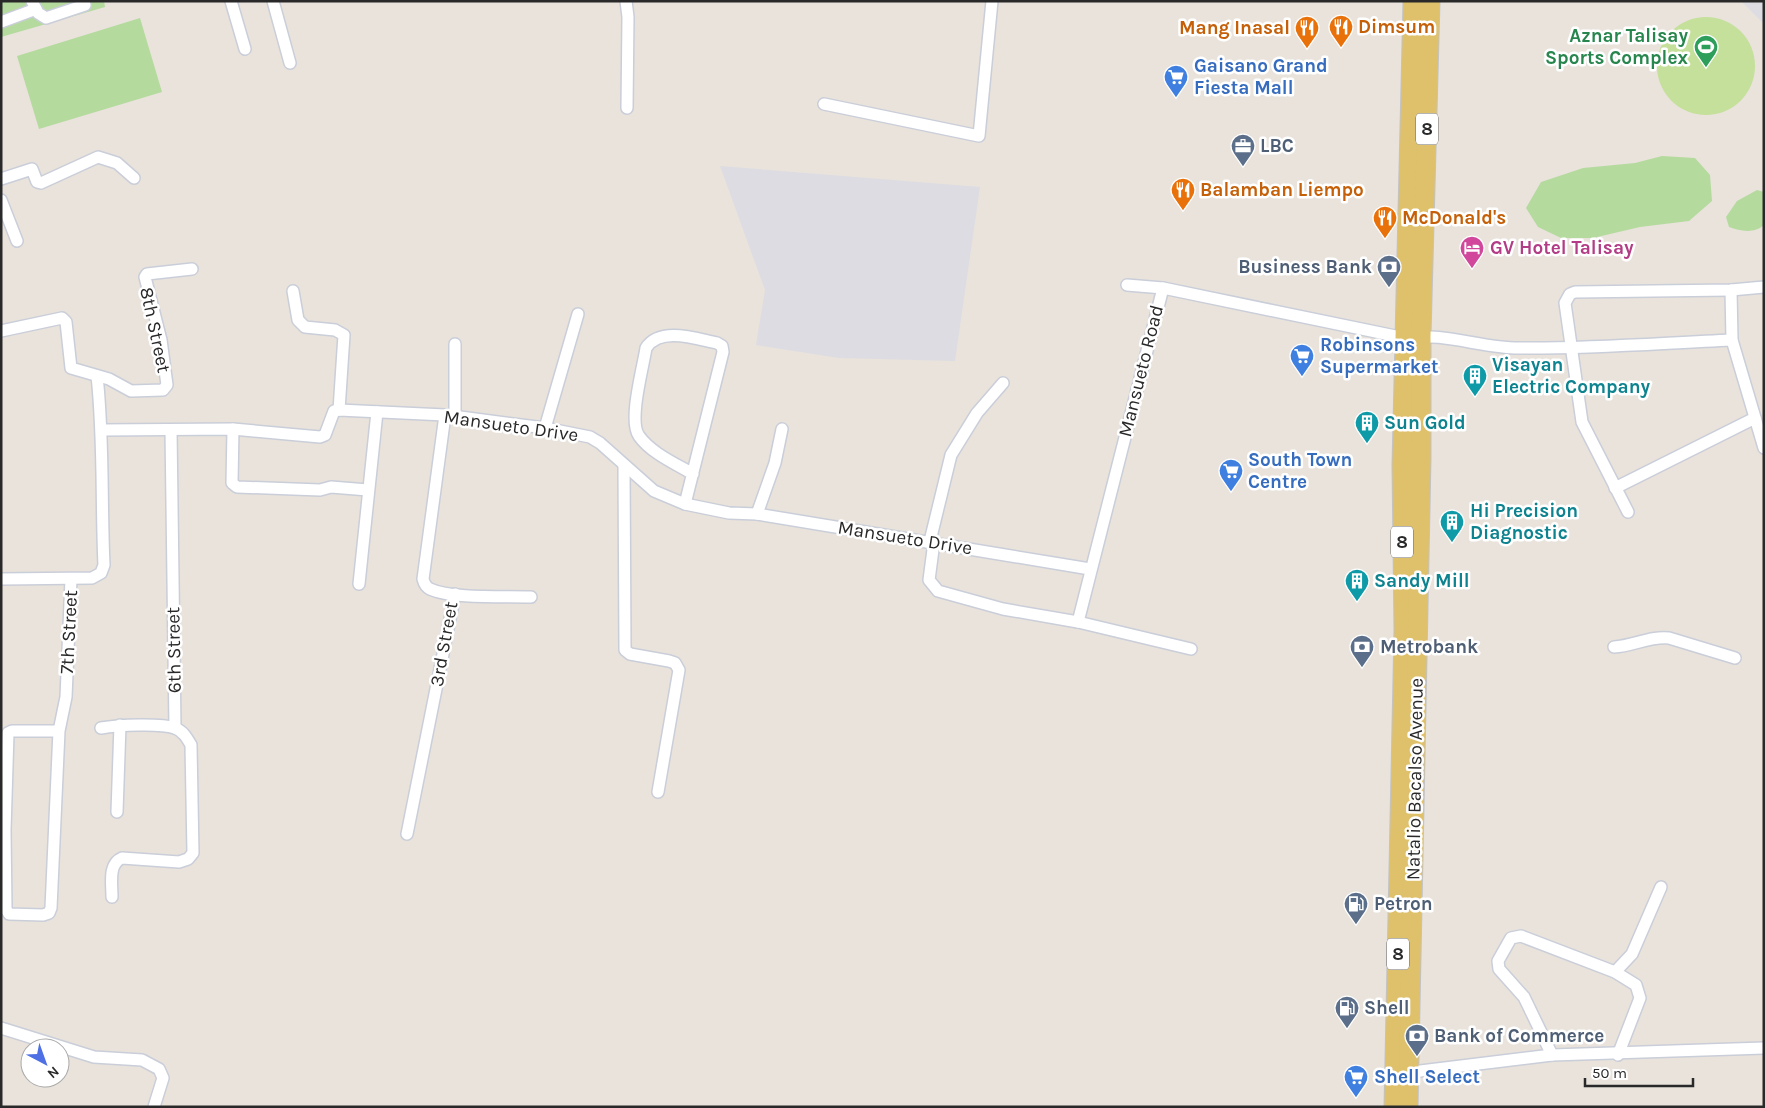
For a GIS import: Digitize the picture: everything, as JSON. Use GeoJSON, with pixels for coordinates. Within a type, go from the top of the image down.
{"type":"FeatureCollection","features":[{"type":"Feature","properties":{"kind":"main road","name":"Natalio Bacalso Avenue"},"geometry":{"type":"LineString","coordinates":[[1413,1],[1413,337]]}},
{"type":"Feature","properties":{"kind":"main road","name":"Natalio Bacalso Avenue"},"geometry":{"type":"LineString","coordinates":[[1408,1107],[1402,1073],[1401,830],[1404,630],[1402,465],[1413,337],[1430,1]]}},
{"type":"Feature","properties":{"kind":"main road","name":"Natalio Bacalso Avenue"},"geometry":{"type":"LineString","coordinates":[[1394,1107],[1402,1073]]}},
{"type":"Feature","properties":{"kind":"street"},"geometry":{"type":"LineString","coordinates":[[232,1],[244,49]]}},
{"type":"Feature","properties":{"kind":"street"},"geometry":{"type":"LineString","coordinates":[[273,1],[290,63]]}},
{"type":"Feature","properties":{"kind":"street"},"geometry":{"type":"LineString","coordinates":[[626,1],[628,17],[627,108]]}},
{"type":"Feature","properties":{"kind":"street"},"geometry":{"type":"LineString","coordinates":[[824,104],[979,136],[992,1]]}},
{"type":"Feature","properties":{"kind":"street"},"geometry":{"type":"LineString","coordinates":[[1,22],[34,5],[41,17],[46,18],[85,5]]}},
{"type":"Feature","properties":{"kind":"street"},"geometry":{"type":"LineString","coordinates":[[1,179],[32,169],[37,182],[41,183],[98,157],[117,163],[134,178]]}},
{"type":"Feature","properties":{"kind":"street"},"geometry":{"type":"LineString","coordinates":[[1,200],[17,241]]}},
{"type":"Feature","properties":{"kind":"street","name":"8th Street"},"geometry":{"type":"LineString","coordinates":[[97,376],[131,391],[164,390],[166,388],[162,340],[144,277],[147,274],[192,268]]}},
{"type":"Feature","properties":{"kind":"street"},"geometry":{"type":"LineString","coordinates":[[1127,285],[1163,288]]}},
{"type":"Feature","properties":{"kind":"street"},"geometry":{"type":"LineString","coordinates":[[1628,512],[1582,422],[1565,303],[1570,294],[1575,292],[1731,290],[1764,287]]}},
{"type":"Feature","properties":{"kind":"street","name":"Mansueto Road"},"geometry":{"type":"LineString","coordinates":[[1078,622],[1163,288],[1413,337],[1465,340],[1511,348],[1570,348],[1732,340]]}},
{"type":"Feature","properties":{"kind":"street"},"geometry":{"type":"LineString","coordinates":[[1731,290],[1732,340],[1764,448]]}},
{"type":"Feature","properties":{"kind":"street"},"geometry":{"type":"LineString","coordinates":[[102,430],[233,429],[320,437],[327,431],[334,411],[339,410],[344,335],[335,330],[305,327],[298,320],[293,291]]}},
{"type":"Feature","properties":{"kind":"street"},"geometry":{"type":"LineString","coordinates":[[545,428],[578,314]]}},
{"type":"Feature","properties":{"kind":"street"},"geometry":{"type":"LineString","coordinates":[[1,331],[62,318],[64,319],[69,366],[97,376]]}},
{"type":"Feature","properties":{"kind":"street"},"geometry":{"type":"LineString","coordinates":[[685,504],[693,474],[723,352],[722,346],[675,335],[664,336],[650,343],[646,348],[634,422],[640,437],[661,454],[693,474]]}},
{"type":"Feature","properties":{"kind":"street","name":"3rd Street"},"geometry":{"type":"LineString","coordinates":[[407,834],[455,594],[429,588],[423,579],[450,416],[455,344]]}},
{"type":"Feature","properties":{"kind":"street","name":"7th Street"},"geometry":{"type":"LineString","coordinates":[[4,739],[6,909],[9,914],[16,916],[43,916],[49,913],[51,908],[59,731],[66,697],[71,579],[92,578],[101,573],[104,565],[101,495],[102,430],[97,376]]}},
{"type":"Feature","properties":{"kind":"street"},"geometry":{"type":"LineString","coordinates":[[1003,383],[977,413],[951,455],[932,542],[929,580],[938,591],[1003,609],[1078,622],[1191,649]]}},
{"type":"Feature","properties":{"kind":"street","name":"Mansueto Drive"},"geometry":{"type":"LineString","coordinates":[[339,410],[450,416],[545,428],[590,437],[600,443],[654,490],[685,504],[728,514],[757,514],[1090,569]]}},
{"type":"Feature","properties":{"kind":"street"},"geometry":{"type":"LineString","coordinates":[[359,584],[377,412]]}},
{"type":"Feature","properties":{"kind":"street"},"geometry":{"type":"LineString","coordinates":[[1615,488],[1755,418]]}},
{"type":"Feature","properties":{"kind":"street"},"geometry":{"type":"LineString","coordinates":[[233,429],[232,483],[237,487],[320,490],[331,487],[368,490]]}},
{"type":"Feature","properties":{"kind":"street"},"geometry":{"type":"LineString","coordinates":[[757,514],[775,463],[782,429]]}},
{"type":"Feature","properties":{"kind":"street","name":"6th Street"},"geometry":{"type":"LineString","coordinates":[[170,430],[175,728]]}},
{"type":"Feature","properties":{"kind":"street"},"geometry":{"type":"LineString","coordinates":[[624,465],[625,650],[630,654],[669,660],[675,663],[679,670],[658,792]]}},
{"type":"Feature","properties":{"kind":"street"},"geometry":{"type":"LineString","coordinates":[[1,579],[71,579]]}},
{"type":"Feature","properties":{"kind":"street"},"geometry":{"type":"LineString","coordinates":[[455,594],[532,597]]}},
{"type":"Feature","properties":{"kind":"street"},"geometry":{"type":"LineString","coordinates":[[1614,647],[1632,646],[1658,637],[1669,638],[1735,658]]}},
{"type":"Feature","properties":{"kind":"street"},"geometry":{"type":"LineString","coordinates":[[117,812],[120,725]]}},
{"type":"Feature","properties":{"kind":"street"},"geometry":{"type":"LineString","coordinates":[[101,728],[120,725],[175,728],[185,734],[191,745],[193,852],[188,859],[179,862],[122,858],[116,861],[112,867],[112,897]]}},
{"type":"Feature","properties":{"kind":"street"},"geometry":{"type":"LineString","coordinates":[[4,739],[12,731],[59,731]]}},
{"type":"Feature","properties":{"kind":"street"},"geometry":{"type":"LineString","coordinates":[[1615,972],[1632,954],[1661,887]]}},
{"type":"Feature","properties":{"kind":"street"},"geometry":{"type":"LineString","coordinates":[[1552,1055],[1524,997],[1499,969],[1498,962],[1511,938],[1521,936],[1615,972],[1636,985],[1640,998],[1618,1054]]}},
{"type":"Feature","properties":{"kind":"street"},"geometry":{"type":"LineString","coordinates":[[1,1028],[94,1057],[142,1060],[159,1068],[163,1078],[154,1107]]}},
{"type":"Feature","properties":{"kind":"street"},"geometry":{"type":"LineString","coordinates":[[1402,1073],[1552,1055],[1764,1048]]}},
{"type":"Feature","properties":{"kind":"shaded area"},"geometry":{"type":"Polygon","coordinates":[[[1741,1],[1764,1],[1764,24],[1741,1]]]}},
{"type":"Feature","properties":{"kind":"shaded area"},"geometry":{"type":"Polygon","coordinates":[[[720,166],[980,187],[955,361],[839,358],[756,345],[765,290],[720,166]]]}},
{"type":"Feature","properties":{"kind":"green space"},"geometry":{"type":"Polygon","coordinates":[[[1,1],[104,1],[105,7],[1,37],[1,1]]]}},
{"type":"Feature","properties":{"kind":"green space","name":"Aznar Talisay Sports Complex"},"geometry":{"type":"Polygon","coordinates":[[[1706,17],[1725,21],[1741,31],[1751,47],[1755,66],[1751,85],[1741,101],[1725,111],[1706,115],[1687,111],[1671,101],[1661,85],[1657,66],[1661,47],[1671,31],[1687,21],[1706,17]]]}},
{"type":"Feature","properties":{"kind":"green space"},"geometry":{"type":"Polygon","coordinates":[[[140,18],[162,92],[39,129],[17,56],[140,18]]]}},
{"type":"Feature","properties":{"kind":"green space"},"geometry":{"type":"Polygon","coordinates":[[[1662,156],[1695,158],[1710,175],[1712,201],[1689,221],[1640,227],[1593,238],[1561,238],[1538,227],[1526,208],[1541,182],[1583,168],[1635,163],[1662,156]]]}},
{"type":"Feature","properties":{"kind":"green space"},"geometry":{"type":"Polygon","coordinates":[[[1757,190],[1764,192],[1764,225],[1751,231],[1729,227],[1726,217],[1737,201],[1757,190]]]}},
{"type":"Feature","properties":{"kind":"place","name":"Dimsum"},"geometry":{"type":"Point","coordinates":[1341,48]}},
{"type":"Feature","properties":{"kind":"place","name":"Mang Inasal"},"geometry":{"type":"Point","coordinates":[1307,49]}},
{"type":"Feature","properties":{"kind":"place","name":"Aznar Talisay Sports Complex"},"geometry":{"type":"Point","coordinates":[1706,68]}},
{"type":"Feature","properties":{"kind":"place","name":"Gaisano Grand Fiesta Mall"},"geometry":{"type":"Point","coordinates":[1176,98]}},
{"type":"Feature","properties":{"kind":"place","name":"LBC"},"geometry":{"type":"Point","coordinates":[1243,167]}},
{"type":"Feature","properties":{"kind":"place","name":"Balamban Liempo"},"geometry":{"type":"Point","coordinates":[1183,211]}},
{"type":"Feature","properties":{"kind":"place","name":"McDonald's"},"geometry":{"type":"Point","coordinates":[1385,239]}},
{"type":"Feature","properties":{"kind":"place","name":"GV Hotel Talisay"},"geometry":{"type":"Point","coordinates":[1472,269]}},
{"type":"Feature","properties":{"kind":"place","name":"Business Bank"},"geometry":{"type":"Point","coordinates":[1389,288]}},
{"type":"Feature","properties":{"kind":"place","name":"Robinsons Supermarket"},"geometry":{"type":"Point","coordinates":[1302,377]}},
{"type":"Feature","properties":{"kind":"place","name":"Visayan Electric Company"},"geometry":{"type":"Point","coordinates":[1475,397]}},
{"type":"Feature","properties":{"kind":"place","name":"Sun Gold"},"geometry":{"type":"Point","coordinates":[1367,444]}},
{"type":"Feature","properties":{"kind":"place","name":"South Town Centre"},"geometry":{"type":"Point","coordinates":[1231,492]}},
{"type":"Feature","properties":{"kind":"place","name":"Hi Precision Diagnostic"},"geometry":{"type":"Point","coordinates":[1452,543]}},
{"type":"Feature","properties":{"kind":"place","name":"Sandy Mill"},"geometry":{"type":"Point","coordinates":[1357,602]}},
{"type":"Feature","properties":{"kind":"place","name":"Metrobank"},"geometry":{"type":"Point","coordinates":[1362,668]}},
{"type":"Feature","properties":{"kind":"place","name":"Petron"},"geometry":{"type":"Point","coordinates":[1356,925]}},
{"type":"Feature","properties":{"kind":"place","name":"Shell"},"geometry":{"type":"Point","coordinates":[1347,1029]}},
{"type":"Feature","properties":{"kind":"place","name":"Bank of Commerce"},"geometry":{"type":"Point","coordinates":[1417,1057]}},
{"type":"Feature","properties":{"kind":"place","name":"Shell Select"},"geometry":{"type":"Point","coordinates":[1356,1098]}}]}
